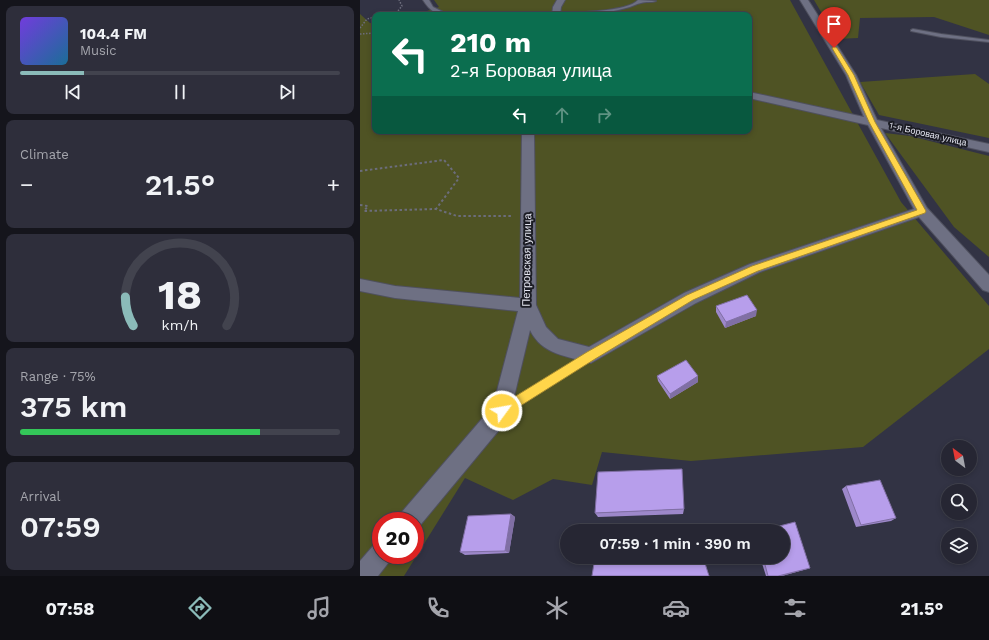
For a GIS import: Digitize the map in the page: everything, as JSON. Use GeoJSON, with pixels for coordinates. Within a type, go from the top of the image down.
{"type":"FeatureCollection","features":[{"type":"Feature","properties":{"kind":"street"},"geometry":{"type":"LineString","coordinates":[[426,0],[431,8],[440,12]]}},
{"type":"Feature","properties":{"kind":"street"},"geometry":{"type":"LineString","coordinates":[[556,12],[561,0]]}},
{"type":"Feature","properties":{"kind":"street"},"geometry":{"type":"LineString","coordinates":[[804,0],[851,75],[872,122],[922,211],[989,286]]}},
{"type":"Feature","properties":{"kind":"street","name":"1-я Боровая улица"},"geometry":{"type":"LineString","coordinates":[[752,95],[989,148]]}},
{"type":"Feature","properties":{"kind":"street","name":"Петровская улица"},"geometry":{"type":"LineString","coordinates":[[417,512],[502,411],[528,305],[528,134]]}},
{"type":"Feature","properties":{"kind":"street"},"geometry":{"type":"LineString","coordinates":[[360,285],[395,292],[528,305],[540,332],[553,345],[591,356],[690,298],[755,268],[922,211]]}},
{"type":"Feature","properties":{"kind":"street"},"geometry":{"type":"LineString","coordinates":[[363,576],[373,564]]}},
{"type":"Feature","properties":{"kind":"lane"},"geometry":{"type":"LineString","coordinates":[[586,12],[627,8],[641,1],[654,1]]}},
{"type":"Feature","properties":{"kind":"lane"},"geometry":{"type":"LineString","coordinates":[[913,30],[931,35],[958,36],[989,41]]}},
{"type":"Feature","properties":{"kind":"lane"},"geometry":{"type":"LineString","coordinates":[[502,411],[591,356]]}},
{"type":"Feature","properties":{"kind":"path"},"geometry":{"type":"LineString","coordinates":[[398,12],[402,6],[399,0]]}},
{"type":"Feature","properties":{"kind":"path"},"geometry":{"type":"LineString","coordinates":[[360,28],[367,19],[372,18]]}},
{"type":"Feature","properties":{"kind":"path"},"geometry":{"type":"LineString","coordinates":[[360,34],[372,33]]}},
{"type":"Feature","properties":{"kind":"path"},"geometry":{"type":"LineString","coordinates":[[360,171],[444,160],[459,178],[436,209]]}},
{"type":"Feature","properties":{"kind":"path"},"geometry":{"type":"LineString","coordinates":[[360,205],[368,206],[364,211]]}},
{"type":"Feature","properties":{"kind":"path"},"geometry":{"type":"LineString","coordinates":[[360,212],[436,209],[457,216],[528,217]]}},
{"type":"Feature","properties":{"kind":"green space"},"geometry":{"type":"Polygon","coordinates":[[[434,0],[790,0],[901,202],[989,306],[989,349],[863,447],[691,461],[602,452],[592,485],[553,479],[513,500],[465,478],[424,544],[424,512],[372,512],[372,564],[411,564],[404,576],[360,576],[360,14],[372,23],[372,134],[752,134],[752,12],[424,12],[439,7],[434,0]]]}},
{"type":"Feature","properties":{"kind":"green space"},"geometry":{"type":"Polygon","coordinates":[[[814,0],[989,0],[989,35],[934,17],[860,18],[858,38],[837,39],[814,0]]]}},
{"type":"Feature","properties":{"kind":"green space"},"geometry":{"type":"Polygon","coordinates":[[[975,74],[989,84],[989,138],[879,115],[860,82],[975,74]]]}},
{"type":"Feature","properties":{"kind":"green space"},"geometry":{"type":"Polygon","coordinates":[[[885,133],[910,136],[989,156],[989,257],[954,227],[885,133]]]}},
{"type":"Feature","properties":{"kind":"building"},"geometry":{"type":"Polygon","coordinates":[[[747,295],[757,310],[726,322],[716,306],[747,295]]]}},
{"type":"Feature","properties":{"kind":"building"},"geometry":{"type":"Polygon","coordinates":[[[686,360],[698,376],[670,394],[657,376],[686,360]]]}},
{"type":"Feature","properties":{"kind":"building"},"geometry":{"type":"Polygon","coordinates":[[[682,469],[684,509],[595,513],[598,472],[682,469]]]}},
{"type":"Feature","properties":{"kind":"building"},"geometry":{"type":"Polygon","coordinates":[[[880,480],[896,518],[861,525],[846,486],[880,480]]]}},
{"type":"Feature","properties":{"kind":"building"},"geometry":{"type":"Polygon","coordinates":[[[511,514],[505,551],[460,552],[468,516],[511,514]]]}},
{"type":"Feature","properties":{"kind":"building"},"geometry":{"type":"Polygon","coordinates":[[[795,522],[810,568],[778,576],[768,576],[765,564],[790,564],[790,524],[787,524],[795,522]]]}},
{"type":"Feature","properties":{"kind":"building"},"geometry":{"type":"Polygon","coordinates":[[[594,564],[705,564],[709,576],[592,576],[594,564]]]}},
{"type":"Feature","properties":{"kind":"route"},"geometry":{"type":"LineString","coordinates":[[502,411],[591,356],[690,298],[755,268],[922,211],[872,122],[851,75],[834,48]]}}]}
